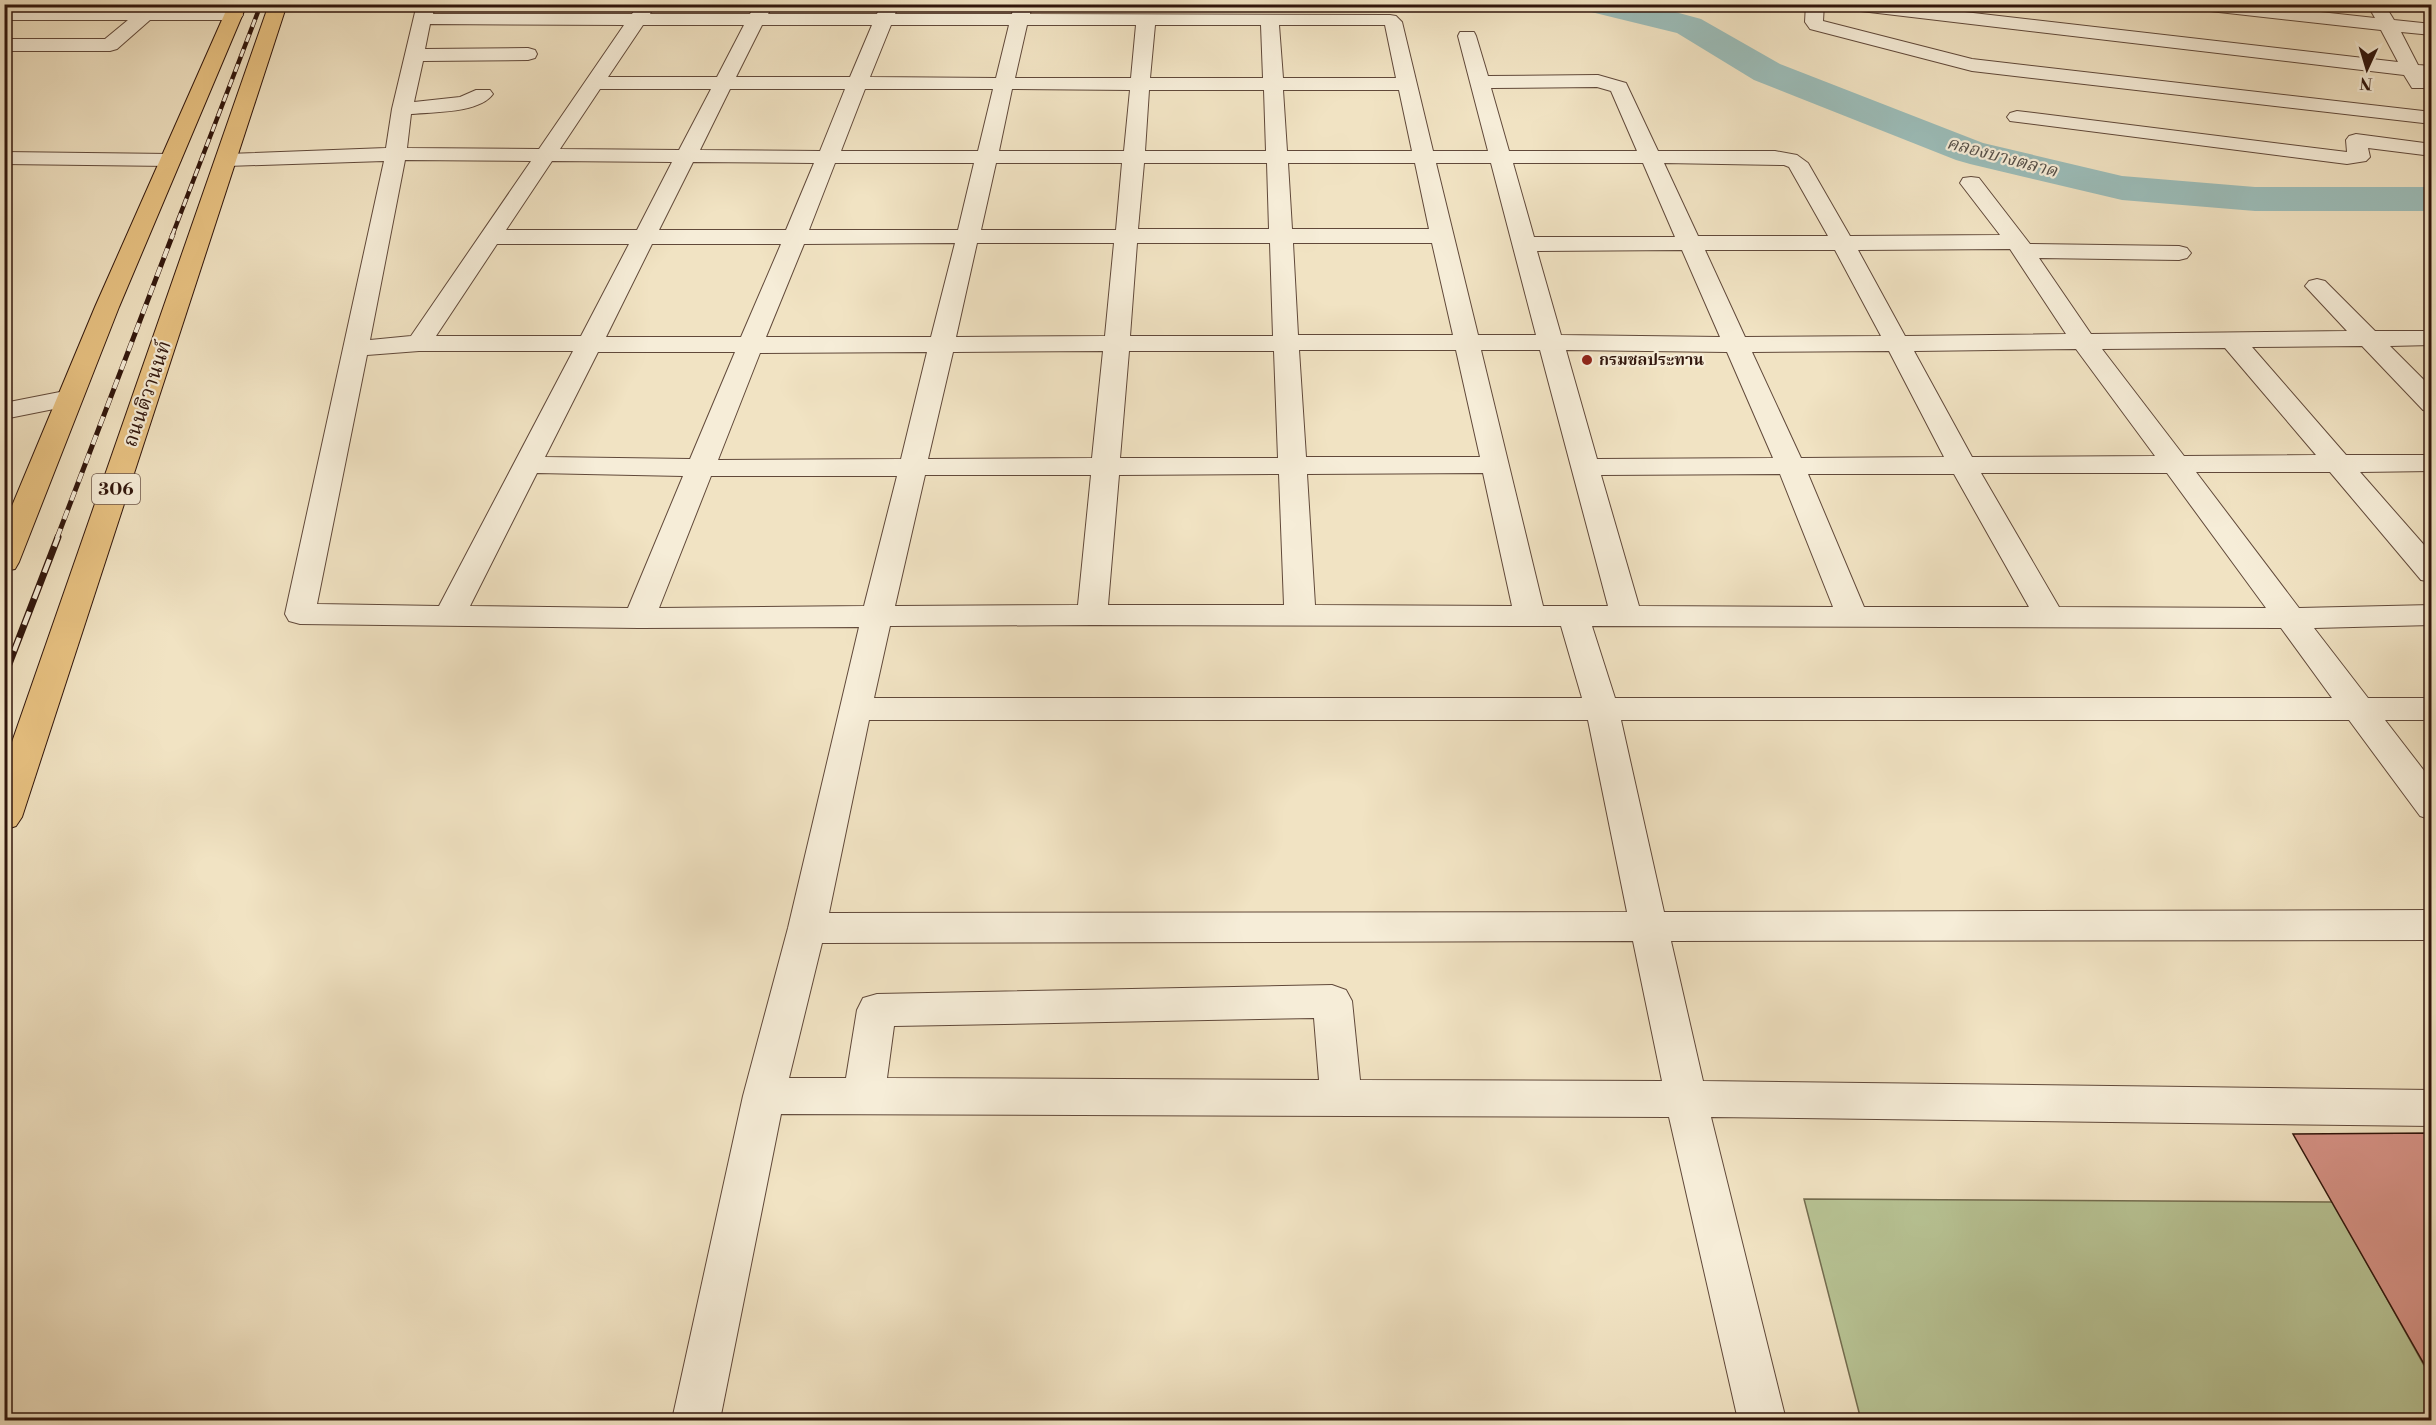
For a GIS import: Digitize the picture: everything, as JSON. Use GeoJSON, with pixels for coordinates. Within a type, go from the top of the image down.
{"type":"FeatureCollection","features":[{"type":"Feature","properties":{"kind":"main road","name":"ถนนติวานนท์"},"geometry":{"type":"LineString","coordinates":[[4,562],[70,398],[199,160],[278,4]]}},
{"type":"Feature","properties":{"kind":"main road","name":"ถนนติวานนท์"},"geometry":{"type":"LineString","coordinates":[[4,818],[199,160],[236,10]]}},
{"type":"Feature","properties":{"kind":"street"},"geometry":{"type":"LineString","coordinates":[[1815,4],[1814,22],[1823,28],[1972,65],[2432,118]]}},
{"type":"Feature","properties":{"kind":"street"},"geometry":{"type":"LineString","coordinates":[[1845,4],[2432,72]]}},
{"type":"Feature","properties":{"kind":"street"},"geometry":{"type":"LineString","coordinates":[[2192,4],[2432,30]]}},
{"type":"Feature","properties":{"kind":"street"},"geometry":{"type":"LineString","coordinates":[[2377,4],[2410,69],[2432,106]]}},
{"type":"Feature","properties":{"kind":"street"},"geometry":{"type":"LineString","coordinates":[[4,45],[110,45],[152,10]]}},
{"type":"Feature","properties":{"kind":"street"},"geometry":{"type":"LineString","coordinates":[[4,15],[152,10],[236,10]]}},
{"type":"Feature","properties":{"kind":"street"},"geometry":{"type":"LineString","coordinates":[[1530,616],[1393,22],[1390,20],[1021,12],[424,12],[413,55],[396,154],[300,614],[639,618],[1092,615],[2288,618],[2432,615]]}},
{"type":"Feature","properties":{"kind":"street"},"geometry":{"type":"LineString","coordinates":[[419,343],[641,12]]}},
{"type":"Feature","properties":{"kind":"street"},"geometry":{"type":"LineString","coordinates":[[450,615],[760,12]]}},
{"type":"Feature","properties":{"kind":"street"},"geometry":{"type":"LineString","coordinates":[[696,1420],[764,1096],[807,928],[855,709],[1021,12]]}},
{"type":"Feature","properties":{"kind":"street"},"geometry":{"type":"LineString","coordinates":[[639,618],[887,13]]}},
{"type":"Feature","properties":{"kind":"street"},"geometry":{"type":"LineString","coordinates":[[1092,615],[1133,156],[1151,14]]}},
{"type":"Feature","properties":{"kind":"street"},"geometry":{"type":"LineString","coordinates":[[1270,19],[1300,617]]}},
{"type":"Feature","properties":{"kind":"street"},"geometry":{"type":"LineString","coordinates":[[1467,36],[1626,616]]}},
{"type":"Feature","properties":{"kind":"street"},"geometry":{"type":"LineString","coordinates":[[413,55],[528,54]]}},
{"type":"Feature","properties":{"kind":"street"},"geometry":{"type":"LineString","coordinates":[[1480,82],[1598,81],[1616,85],[1652,158],[1790,464],[1853,616]]}},
{"type":"Feature","properties":{"kind":"street"},"geometry":{"type":"LineString","coordinates":[[594,83],[1407,84]]}},
{"type":"Feature","properties":{"kind":"street"},"geometry":{"type":"LineString","coordinates":[[402,109],[464,103],[483,94]]}},
{"type":"Feature","properties":{"kind":"street"},"geometry":{"type":"LineString","coordinates":[[2017,117],[2347,158],[2359,158],[2356,140],[2432,150]]}},
{"type":"Feature","properties":{"kind":"street"},"geometry":{"type":"LineString","coordinates":[[4,158],[199,160],[396,154],[828,157],[1775,157],[1790,159],[1797,163],[1842,241],[1962,464],[2049,616]]}},
{"type":"Feature","properties":{"kind":"street"},"geometry":{"type":"LineString","coordinates":[[1971,183],[2019,246],[2083,341],[2288,618],[2361,710],[2432,807]]}},
{"type":"Feature","properties":{"kind":"street"},"geometry":{"type":"LineString","coordinates":[[489,237],[795,239],[1443,236]]}},
{"type":"Feature","properties":{"kind":"street"},"geometry":{"type":"LineString","coordinates":[[1525,244],[1842,241],[2179,253]]}},
{"type":"Feature","properties":{"kind":"street"},"geometry":{"type":"LineString","coordinates":[[2317,286],[2432,404]]}},
{"type":"Feature","properties":{"kind":"street"},"geometry":{"type":"LineString","coordinates":[[354,349],[419,343],[752,345],[1552,342],[1736,345],[2432,338]]}},
{"type":"Feature","properties":{"kind":"street"},"geometry":{"type":"LineString","coordinates":[[2231,339],[2432,573]]}},
{"type":"Feature","properties":{"kind":"street"},"geometry":{"type":"LineString","coordinates":[[4,411],[70,398]]}},
{"type":"Feature","properties":{"kind":"street"},"geometry":{"type":"LineString","coordinates":[[1586,467],[1790,464],[2432,463]]}},
{"type":"Feature","properties":{"kind":"street"},"geometry":{"type":"LineString","coordinates":[[528,465],[702,468],[1496,465]]}},
{"type":"Feature","properties":{"kind":"street"},"geometry":{"type":"LineString","coordinates":[[1573,616],[1602,709],[1686,1099],[1762,1420]]}},
{"type":"Feature","properties":{"kind":"street"},"geometry":{"type":"LineString","coordinates":[[855,709],[2432,709]]}},
{"type":"Feature","properties":{"kind":"street"},"geometry":{"type":"LineString","coordinates":[[807,928],[2432,924]]}},
{"type":"Feature","properties":{"kind":"street"},"geometry":{"type":"LineString","coordinates":[[864,1097],[877,1010],[1332,1001],[1341,1098]]}},
{"type":"Feature","properties":{"kind":"street"},"geometry":{"type":"LineString","coordinates":[[764,1096],[1686,1099],[2432,1108]]}},
{"type":"Feature","properties":{"kind":"green space"},"geometry":{"type":"Polygon","coordinates":[[[1804,1199],[2333,1202],[2431,1378],[2431,1420],[1861,1420],[1804,1199]]]}},
{"type":"Feature","properties":{"kind":"building"},"geometry":{"type":"Polygon","coordinates":[[[2432,1133],[2432,1378],[2293,1134],[2432,1133]]]}},
{"type":"Feature","properties":{"kind":"waterway","name":"คลองบางตลาด"},"geometry":{"type":"LineString","coordinates":[[1599,4],[1689,26],[1767,72],[1970,152],[2122,188],[2255,199],[2432,199]]}},
{"type":"Feature","properties":{"kind":"railway"},"geometry":{"type":"LineString","coordinates":[[172,236],[261,4]]}},
{"type":"Feature","properties":{"kind":"railway"},"geometry":{"type":"LineString","coordinates":[[57,538],[173,234]]}},
{"type":"Feature","properties":{"kind":"railway"},"geometry":{"type":"LineString","coordinates":[[4,677],[58,537]]}},
{"type":"Feature","properties":{"kind":"place","name":"กรมชลประทาน"},"geometry":{"type":"Point","coordinates":[1587,360]}}]}
